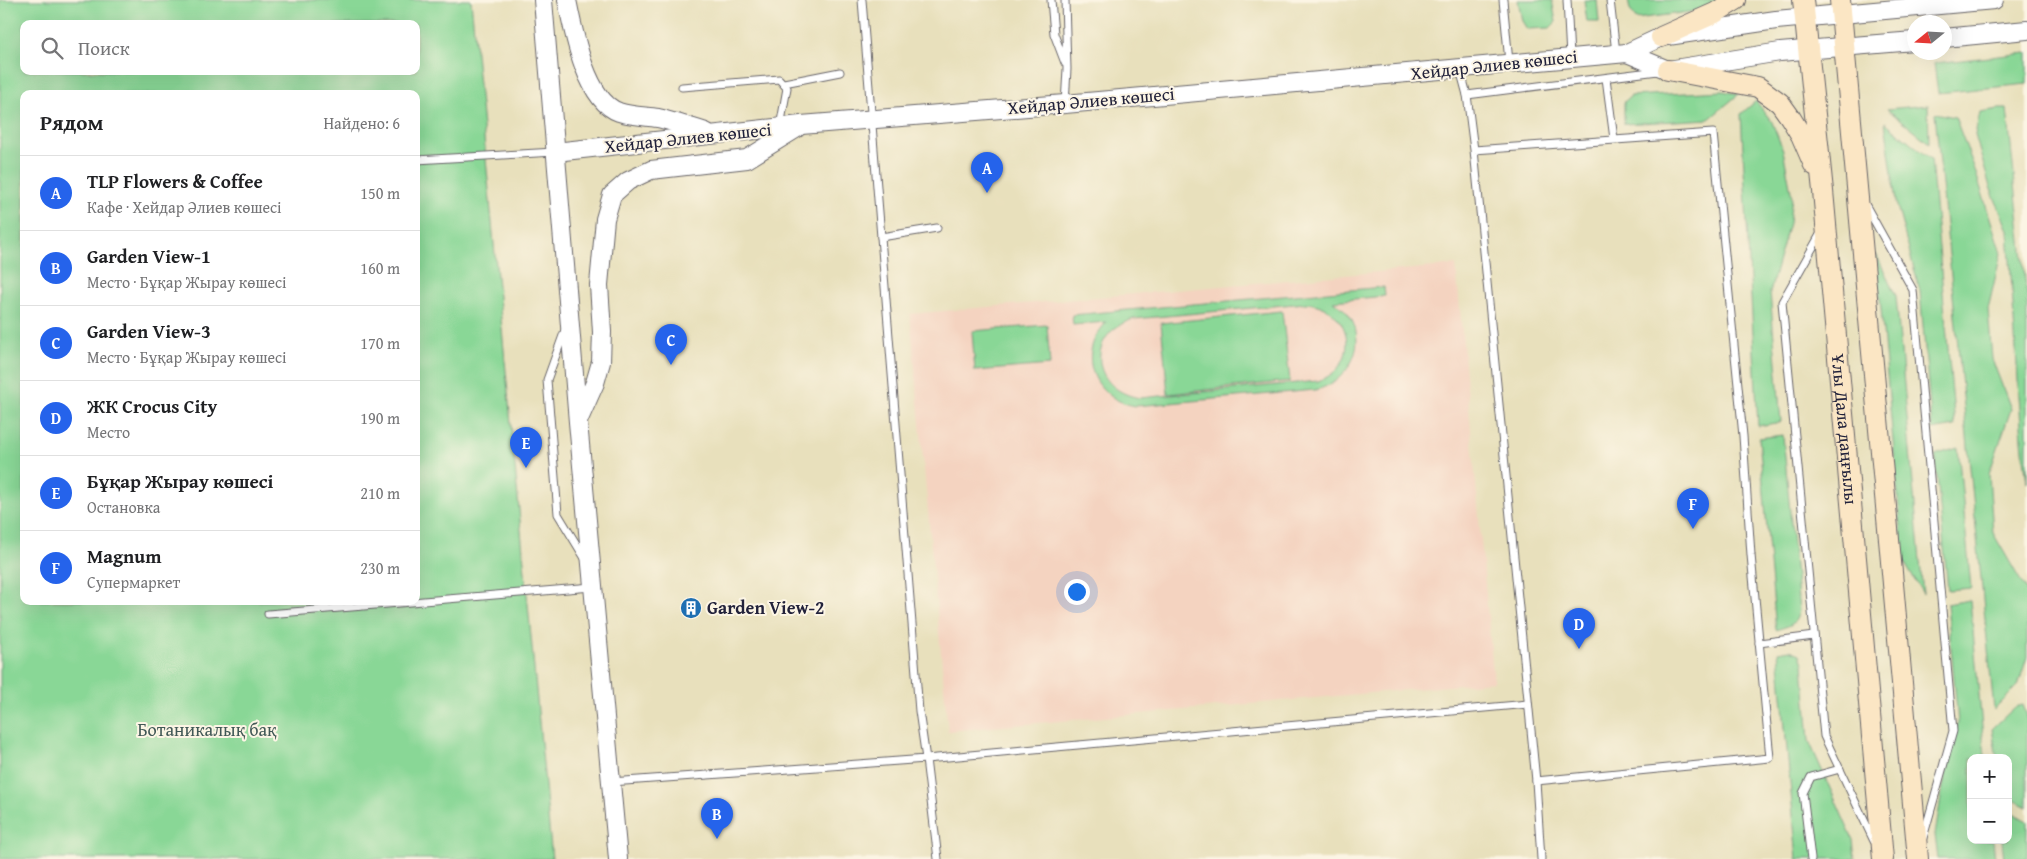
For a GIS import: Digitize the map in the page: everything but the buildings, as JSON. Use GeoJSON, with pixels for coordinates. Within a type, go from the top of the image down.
{"type":"FeatureCollection","features":[{"type":"Feature","properties":{"kind":"main road"},"geometry":{"type":"LineString","coordinates":[[1661,37],[1715,13],[1736,0]]}},
{"type":"Feature","properties":{"kind":"main road","name":"Ұлы Дала даңғылы"},"geometry":{"type":"LineString","coordinates":[[1841,7],[1918,858]]}},
{"type":"Feature","properties":{"kind":"main road","name":"Ұлы Дала даңғылы"},"geometry":{"type":"LineString","coordinates":[[1804,9],[1823,191],[1883,859]]}},
{"type":"Feature","properties":{"kind":"main road"},"geometry":{"type":"LineString","coordinates":[[1668,70],[1758,87],[1780,103],[1801,135],[1823,191]]}},
{"type":"Feature","properties":{"kind":"street"},"geometry":{"type":"LineString","coordinates":[[543,0],[578,422],[618,859]]}},
{"type":"Feature","properties":{"kind":"street"},"geometry":{"type":"LineString","coordinates":[[567,0],[577,47],[587,75],[604,101],[618,112],[659,119],[716,135]]}},
{"type":"Feature","properties":{"kind":"street","name":"Хейдар Әлиев көшесі"},"geometry":{"type":"LineString","coordinates":[[555,152],[801,125],[1065,104],[1621,53],[1661,37],[1804,9],[1994,0]]}},
{"type":"Feature","properties":{"kind":"street"},"geometry":{"type":"LineString","coordinates":[[1952,37],[2027,30]]}},
{"type":"Feature","properties":{"kind":"street"},"geometry":{"type":"LineString","coordinates":[[1668,70],[1780,52],[1907,41]]}},
{"type":"Feature","properties":{"kind":"street","name":"Хейдар Әлиев көшесі"},"geometry":{"type":"LineString","coordinates":[[1621,53],[1668,70]]}},
{"type":"Feature","properties":{"kind":"street"},"geometry":{"type":"LineString","coordinates":[[578,422],[595,383],[600,362],[602,332],[599,285],[605,219],[612,195],[628,181],[651,170],[748,159],[801,125]]}},
{"type":"Feature","properties":{"kind":"lane"},"geometry":{"type":"LineString","coordinates":[[862,0],[919,711],[938,859]]}},
{"type":"Feature","properties":{"kind":"lane"},"geometry":{"type":"LineString","coordinates":[[1051,0],[1054,34],[1067,69]]}},
{"type":"Feature","properties":{"kind":"lane"},"geometry":{"type":"LineString","coordinates":[[1065,0],[1067,69],[1065,104]]}},
{"type":"Feature","properties":{"kind":"lane"},"geometry":{"type":"LineString","coordinates":[[1503,0],[1509,62]]}},
{"type":"Feature","properties":{"kind":"lane"},"geometry":{"type":"LineString","coordinates":[[1567,0],[1570,57]]}},
{"type":"Feature","properties":{"kind":"lane"},"geometry":{"type":"LineString","coordinates":[[1610,0],[1621,53]]}},
{"type":"Feature","properties":{"kind":"lane"},"geometry":{"type":"LineString","coordinates":[[1460,69],[1467,95],[1474,150],[1536,782],[1541,859]]}},
{"type":"Feature","properties":{"kind":"lane"},"geometry":{"type":"LineString","coordinates":[[1467,95],[1668,70]]}},
{"type":"Feature","properties":{"kind":"lane"},"geometry":{"type":"LineString","coordinates":[[784,83],[840,72]]}},
{"type":"Feature","properties":{"kind":"lane"},"geometry":{"type":"LineString","coordinates":[[1606,78],[1614,139]]}},
{"type":"Feature","properties":{"kind":"lane"},"geometry":{"type":"LineString","coordinates":[[682,87],[779,79],[787,88],[780,127]]}},
{"type":"Feature","properties":{"kind":"lane"},"geometry":{"type":"LineString","coordinates":[[1474,150],[1713,133],[1744,436],[1759,643],[1770,758],[1536,782]]}},
{"type":"Feature","properties":{"kind":"lane"},"geometry":{"type":"LineString","coordinates":[[420,160],[555,152]]}},
{"type":"Feature","properties":{"kind":"lane"},"geometry":{"type":"LineString","coordinates":[[1858,192],[1912,290],[1953,731],[1918,858]]}},
{"type":"Feature","properties":{"kind":"lane"},"geometry":{"type":"LineString","coordinates":[[1825,226],[1782,302],[1824,736],[1883,859]]}},
{"type":"Feature","properties":{"kind":"lane"},"geometry":{"type":"LineString","coordinates":[[881,237],[937,228]]}},
{"type":"Feature","properties":{"kind":"lane"},"geometry":{"type":"LineString","coordinates":[[570,318],[547,380],[558,514],[591,569]]}},
{"type":"Feature","properties":{"kind":"lane"},"geometry":{"type":"LineString","coordinates":[[420,601],[593,587]]}},
{"type":"Feature","properties":{"kind":"lane"},"geometry":{"type":"LineString","coordinates":[[268,614],[376,605]]}},
{"type":"Feature","properties":{"kind":"lane"},"geometry":{"type":"LineString","coordinates":[[1759,643],[1814,636]]}},
{"type":"Feature","properties":{"kind":"lane"},"geometry":{"type":"LineString","coordinates":[[611,782],[926,758],[1528,704]]}},
{"type":"Feature","properties":{"kind":"lane"},"geometry":{"type":"LineString","coordinates":[[1811,859],[1803,793],[1811,777],[1840,769]]}},
{"type":"Feature","properties":{"kind":"shaded area"},"geometry":{"type":"Polygon","coordinates":[[[1456,265],[1494,682],[948,731],[910,314],[1456,265]]]}},
{"type":"Feature","properties":{"kind":"green space","name":"Ботаникалық бақ"},"geometry":{"type":"Polygon","coordinates":[[[0,0],[471,0],[552,859],[0,859],[0,0]]]}},
{"type":"Feature","properties":{"kind":"green space"},"geometry":{"type":"Polygon","coordinates":[[[1518,0],[1552,0],[1556,22],[1550,28],[1527,29],[1522,21],[1518,0]]]}},
{"type":"Feature","properties":{"kind":"green space"},"geometry":{"type":"Polygon","coordinates":[[[1584,0],[1597,0],[1599,22],[1587,22],[1584,0]]]}},
{"type":"Feature","properties":{"kind":"green space"},"geometry":{"type":"Polygon","coordinates":[[[1628,0],[1724,0],[1697,11],[1636,19],[1630,10],[1628,0]]]}},
{"type":"Feature","properties":{"kind":"green space"},"geometry":{"type":"Polygon","coordinates":[[[2027,53],[2027,84],[1938,93],[1934,63],[2027,53]]]}},
{"type":"Feature","properties":{"kind":"green space"},"geometry":{"type":"Polygon","coordinates":[[[1723,91],[1739,94],[1709,119],[1624,124],[1624,102],[1631,96],[1723,91]]]}},
{"type":"Feature","properties":{"kind":"green space"},"geometry":{"type":"Polygon","coordinates":[[[1756,101],[1772,122],[1783,150],[1792,197],[1789,223],[1770,292],[1781,422],[1758,426],[1741,114],[1756,101]]]}},
{"type":"Feature","properties":{"kind":"green space"},"geometry":{"type":"Polygon","coordinates":[[[1928,105],[1929,143],[1887,109],[1928,105]]]}},
{"type":"Feature","properties":{"kind":"green space"},"geometry":{"type":"Polygon","coordinates":[[[2007,109],[2027,297],[2027,483],[2022,441],[2008,230],[1990,187],[1975,135],[1980,112],[2007,109]]]}},
{"type":"Feature","properties":{"kind":"green space"},"geometry":{"type":"Polygon","coordinates":[[[1935,113],[1955,117],[1974,167],[2001,253],[1988,309],[1992,359],[2011,409],[1989,474],[1993,533],[2027,592],[2027,657],[2018,686],[1994,710],[1935,113]]]}},
{"type":"Feature","properties":{"kind":"green space"},"geometry":{"type":"Polygon","coordinates":[[[1885,122],[1931,159],[1955,426],[1932,430],[1920,291],[1896,202],[1885,122]]]}},
{"type":"Feature","properties":{"kind":"green space"},"geometry":{"type":"Polygon","coordinates":[[[1876,254],[1896,296],[1923,594],[1904,562],[1876,254]]]}},
{"type":"Feature","properties":{"kind":"green space"},"geometry":{"type":"Polygon","coordinates":[[[1384,287],[1385,296],[1333,301],[1346,312],[1354,326],[1357,338],[1352,361],[1346,371],[1327,386],[1315,390],[1136,406],[1114,398],[1098,383],[1093,373],[1091,350],[1095,338],[1106,322],[1073,325],[1072,315],[1384,287]],[[1305,303],[1134,319],[1118,326],[1107,336],[1101,348],[1100,361],[1103,373],[1111,384],[1123,393],[1140,398],[1318,381],[1332,373],[1342,363],[1346,350],[1346,337],[1342,325],[1334,314],[1321,306],[1305,303]]]}},
{"type":"Feature","properties":{"kind":"green space"},"geometry":{"type":"Polygon","coordinates":[[[1282,311],[1290,381],[1168,394],[1161,323],[1282,311]]]}},
{"type":"Feature","properties":{"kind":"green space"},"geometry":{"type":"Polygon","coordinates":[[[1047,325],[1050,365],[975,371],[972,331],[1047,325]]]}},
{"type":"Feature","properties":{"kind":"green space"},"geometry":{"type":"Polygon","coordinates":[[[1783,435],[1799,610],[1794,622],[1789,626],[1776,630],[1759,438],[1783,435]]]}},
{"type":"Feature","properties":{"kind":"green space"},"geometry":{"type":"Polygon","coordinates":[[[1958,448],[1971,588],[1948,590],[1935,455],[1958,448]]]}},
{"type":"Feature","properties":{"kind":"green space"},"geometry":{"type":"Polygon","coordinates":[[[1970,600],[1985,754],[1967,754],[1967,844],[1993,844],[1995,859],[1938,859],[1935,835],[1942,791],[1958,722],[1947,604],[1970,600]]]}},
{"type":"Feature","properties":{"kind":"green space"},"geometry":{"type":"Polygon","coordinates":[[[1790,650],[1800,654],[1803,664],[1809,741],[1853,840],[1855,859],[1797,859],[1778,652],[1790,650]]]}},
{"type":"Feature","properties":{"kind":"green space"},"geometry":{"type":"Polygon","coordinates":[[[2023,705],[2027,716],[2027,807],[2012,799],[2012,754],[1996,754],[1992,729],[2015,707],[2023,705]]]}},
{"type":"Feature","properties":{"kind":"green space"},"geometry":{"type":"Polygon","coordinates":[[[2012,812],[2027,821],[2027,859],[2004,859],[2002,844],[2012,844],[2012,812]]]}},
{"type":"Feature","properties":{"kind":"place","name":"TLP Flowers & Coffee"},"geometry":{"type":"Point","coordinates":[987,193]}},
{"type":"Feature","properties":{"kind":"place","name":"Garden View-3"},"geometry":{"type":"Point","coordinates":[671,365]}},
{"type":"Feature","properties":{"kind":"place","name":"Бұқар Жырау көшесі"},"geometry":{"type":"Point","coordinates":[526,468]}},
{"type":"Feature","properties":{"kind":"place","name":"Magnum"},"geometry":{"type":"Point","coordinates":[1693,529]}},
{"type":"Feature","properties":{"kind":"place","name":"Garden View-2"},"geometry":{"type":"Point","coordinates":[691,608]}},
{"type":"Feature","properties":{"kind":"place","name":"ЖК Crocus City"},"geometry":{"type":"Point","coordinates":[1579,649]}},
{"type":"Feature","properties":{"kind":"place","name":"Garden View-1"},"geometry":{"type":"Point","coordinates":[717,839]}}]}
